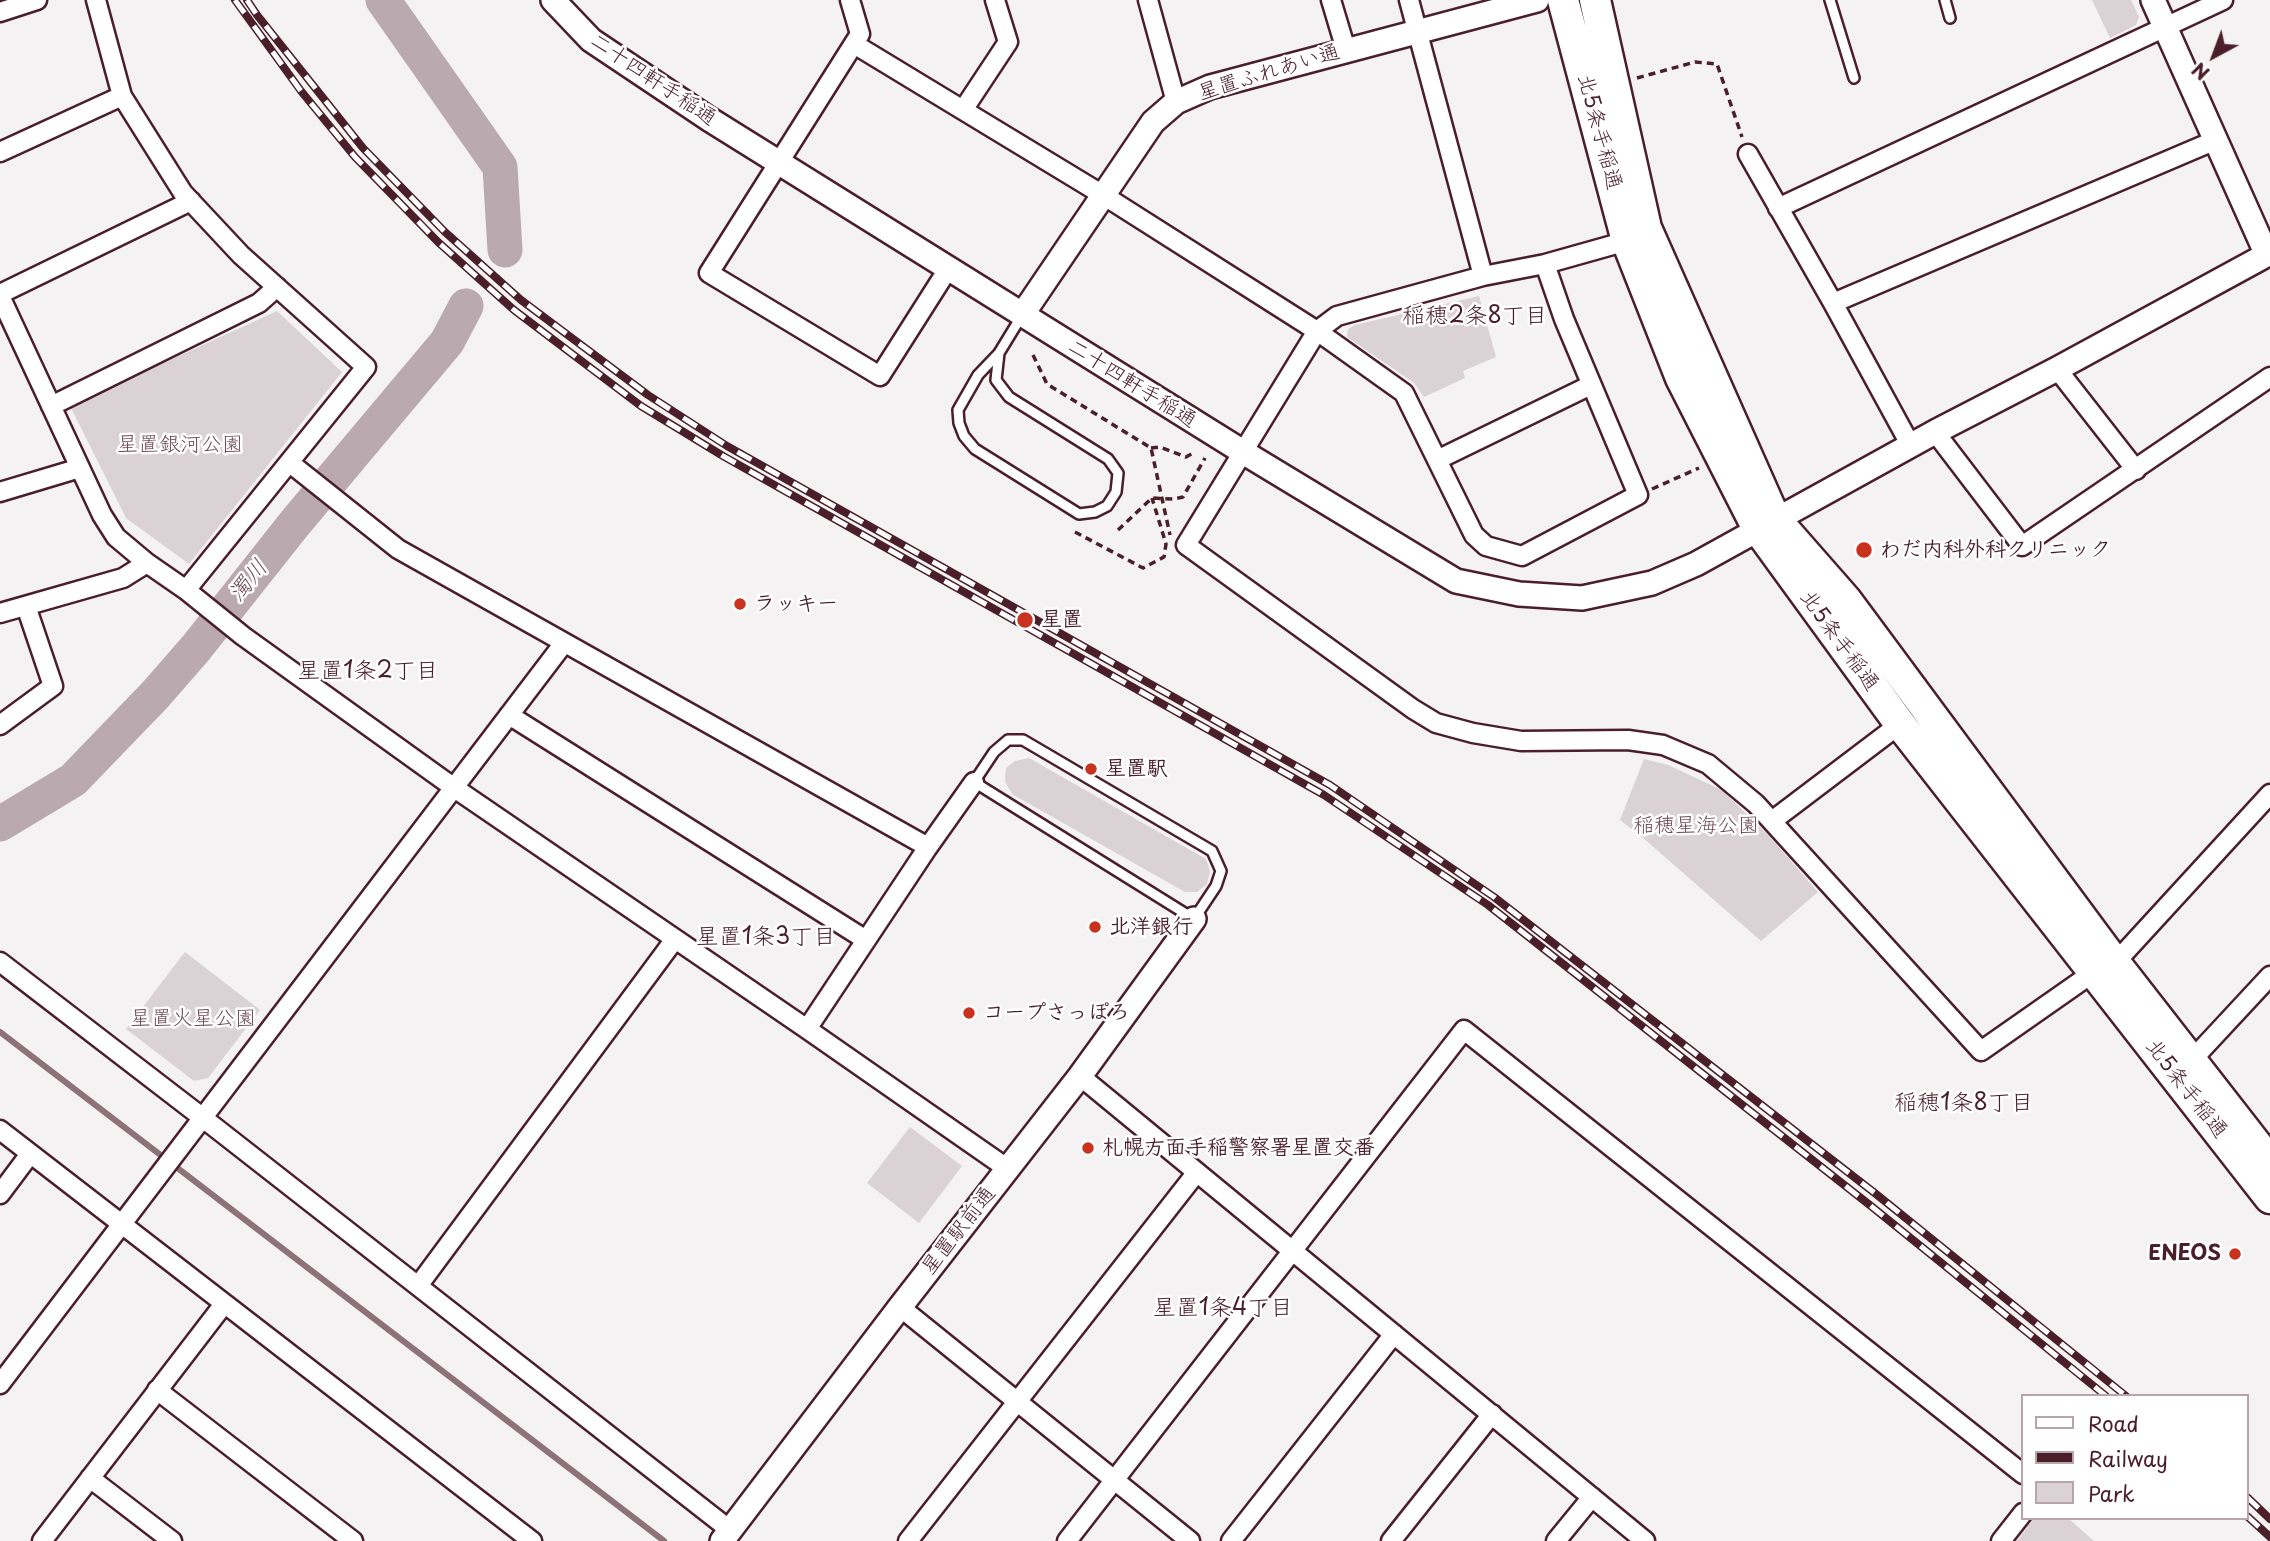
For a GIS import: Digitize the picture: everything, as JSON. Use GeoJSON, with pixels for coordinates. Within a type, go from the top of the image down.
{"type":"FeatureCollection","features":[{"type":"Feature","properties":{"kind":"highway","name":"北5条手稲通"},"geometry":{"type":"LineString","coordinates":[[1563,0],[1627,241],[1681,378],[1766,524],[1900,724],[2104,967],[2191,1061],[2270,1162]]}},
{"type":"Feature","properties":{"kind":"highway","name":"北5条手稲通"},"geometry":{"type":"LineString","coordinates":[[1595,0],[1646,228],[1766,524],[1846,600],[2270,1198]]}},
{"type":"Feature","properties":{"kind":"street"},"geometry":{"type":"LineString","coordinates":[[0,12],[37,0]]}},
{"type":"Feature","properties":{"kind":"street"},"geometry":{"type":"LineString","coordinates":[[96,0],[122,96],[183,193],[241,254],[366,367],[297,468],[186,590]]}},
{"type":"Feature","properties":{"kind":"street","name":"二十四軒手稲通"},"geometry":{"type":"LineString","coordinates":[[553,0],[591,40],[778,163],[1243,452],[1456,581],[1519,594],[1582,598],[1652,583],[1696,564],[1935,432],[2268,254]]}},
{"type":"Feature","properties":{"kind":"street"},"geometry":{"type":"LineString","coordinates":[[850,0],[860,34],[709,273],[880,376],[948,269]]}},
{"type":"Feature","properties":{"kind":"street"},"geometry":{"type":"LineString","coordinates":[[962,110],[1008,42],[995,0]]}},
{"type":"Feature","properties":{"kind":"street"},"geometry":{"type":"LineString","coordinates":[[1148,0],[1176,102]]}},
{"type":"Feature","properties":{"kind":"street"},"geometry":{"type":"LineString","coordinates":[[1331,0],[1346,50]]}},
{"type":"Feature","properties":{"kind":"street"},"geometry":{"type":"LineString","coordinates":[[1409,0],[1483,276]]}},
{"type":"Feature","properties":{"kind":"street","name":"星置ふれあい通"},"geometry":{"type":"LineString","coordinates":[[1022,315],[1153,122],[1176,102],[1210,87],[1537,0]]}},
{"type":"Feature","properties":{"kind":"street"},"geometry":{"type":"LineString","coordinates":[[2153,0],[2268,254]]}},
{"type":"Feature","properties":{"kind":"street"},"geometry":{"type":"LineString","coordinates":[[1778,208],[2223,0]]}},
{"type":"Feature","properties":{"kind":"street"},"geometry":{"type":"LineString","coordinates":[[853,44],[1103,195],[1317,331],[1405,393],[1474,535],[1486,546],[1522,556],[1638,495],[1563,319],[1545,264]]}},
{"type":"Feature","properties":{"kind":"street"},"geometry":{"type":"LineString","coordinates":[[0,152],[122,96]]}},
{"type":"Feature","properties":{"kind":"street"},"geometry":{"type":"LineString","coordinates":[[1833,303],[2216,141]]}},
{"type":"Feature","properties":{"kind":"street"},"geometry":{"type":"LineString","coordinates":[[1748,154],[1911,446]]}},
{"type":"Feature","properties":{"kind":"street"},"geometry":{"type":"LineString","coordinates":[[191,201],[0,295],[102,515],[116,537],[147,564],[204,603],[243,636],[453,787],[1008,1169]]}},
{"type":"Feature","properties":{"kind":"street"},"geometry":{"type":"LineString","coordinates":[[1627,241],[1545,264],[1483,276],[1338,316],[1317,331],[1186,545],[1436,723],[1473,733],[1521,741],[1628,740],[1663,746],[1707,764],[1756,804],[1981,1051],[2104,967],[2270,794]]}},
{"type":"Feature","properties":{"kind":"street"},"geometry":{"type":"LineString","coordinates":[[51,406],[259,303],[277,287]]}},
{"type":"Feature","properties":{"kind":"street"},"geometry":{"type":"LineString","coordinates":[[2057,369],[2136,470]]}},
{"type":"Feature","properties":{"kind":"street"},"geometry":{"type":"LineString","coordinates":[[1935,432],[2022,546],[2270,377]]}},
{"type":"Feature","properties":{"kind":"street"},"geometry":{"type":"LineString","coordinates":[[1437,460],[1591,385]]}},
{"type":"Feature","properties":{"kind":"street"},"geometry":{"type":"LineString","coordinates":[[0,492],[80,468]]}},
{"type":"Feature","properties":{"kind":"street"},"geometry":{"type":"LineString","coordinates":[[297,468],[398,549],[928,847]]}},
{"type":"Feature","properties":{"kind":"street"},"geometry":{"type":"LineString","coordinates":[[0,613],[123,578],[147,564]]}},
{"type":"Feature","properties":{"kind":"street"},"geometry":{"type":"LineString","coordinates":[[0,725],[53,686],[26,606]]}},
{"type":"Feature","properties":{"kind":"street"},"geometry":{"type":"LineString","coordinates":[[0,1384],[564,643]]}},
{"type":"Feature","properties":{"kind":"street"},"geometry":{"type":"LineString","coordinates":[[509,715],[866,940]]}},
{"type":"Feature","properties":{"kind":"street"},"geometry":{"type":"LineString","coordinates":[[1772,821],[1900,724]]}},
{"type":"Feature","properties":{"kind":"street"},"geometry":{"type":"LineString","coordinates":[[807,1029],[974,782]]}},
{"type":"Feature","properties":{"kind":"street","name":"星置駅前通"},"geometry":{"type":"LineString","coordinates":[[726,1536],[1080,1076],[1194,919]]}},
{"type":"Feature","properties":{"kind":"street"},"geometry":{"type":"LineString","coordinates":[[418,1286],[675,939]]}},
{"type":"Feature","properties":{"kind":"street"},"geometry":{"type":"LineString","coordinates":[[0,962],[418,1286],[726,1536]]}},
{"type":"Feature","properties":{"kind":"street"},"geometry":{"type":"LineString","coordinates":[[2191,1061],[2270,975]]}},
{"type":"Feature","properties":{"kind":"street"},"geometry":{"type":"LineString","coordinates":[[1067,1541],[1464,1030],[2022,1473]]}},
{"type":"Feature","properties":{"kind":"street"},"geometry":{"type":"LineString","coordinates":[[1080,1076],[1645,1541]]}},
{"type":"Feature","properties":{"kind":"street"},"geometry":{"type":"LineString","coordinates":[[0,1130],[121,1226],[533,1541]]}},
{"type":"Feature","properties":{"kind":"street"},"geometry":{"type":"LineString","coordinates":[[0,1194],[30,1154]]}},
{"type":"Feature","properties":{"kind":"street"},"geometry":{"type":"LineString","coordinates":[[908,1541],[1197,1172]]}},
{"type":"Feature","properties":{"kind":"street"},"geometry":{"type":"LineString","coordinates":[[42,1541],[224,1304]]}},
{"type":"Feature","properties":{"kind":"street"},"geometry":{"type":"LineString","coordinates":[[900,1307],[1190,1541]]}},
{"type":"Feature","properties":{"kind":"street"},"geometry":{"type":"LineString","coordinates":[[1231,1541],[1394,1334]]}},
{"type":"Feature","properties":{"kind":"street"},"geometry":{"type":"LineString","coordinates":[[157,1390],[353,1541]]}},
{"type":"Feature","properties":{"kind":"street"},"geometry":{"type":"LineString","coordinates":[[1391,1541],[1492,1414]]}},
{"type":"Feature","properties":{"kind":"street"},"geometry":{"type":"LineString","coordinates":[[90,1478],[172,1541]]}},
{"type":"Feature","properties":{"kind":"street"},"geometry":{"type":"LineString","coordinates":[[1556,1541],[1592,1497]]}},
{"type":"Feature","properties":{"kind":"street"},"geometry":{"type":"LineString","coordinates":[[2001,1541],[2022,1514]]}},
{"type":"Feature","properties":{"kind":"lane"},"geometry":{"type":"LineString","coordinates":[[1830,0],[1854,78]]}},
{"type":"Feature","properties":{"kind":"lane"},"geometry":{"type":"LineString","coordinates":[[1945,0],[1950,18]]}},
{"type":"Feature","properties":{"kind":"lane"},"geometry":{"type":"LineString","coordinates":[[999,353],[996,380],[1009,397],[1108,459],[1118,472],[1116,492],[1108,506],[1095,512],[1079,514],[975,449],[964,436],[958,410],[978,375],[999,353],[1022,315]]}},
{"type":"Feature","properties":{"kind":"lane"},"geometry":{"type":"LineString","coordinates":[[1008,740],[1023,740],[1212,851],[1221,871],[1216,886],[1194,919],[974,782],[995,752],[1008,740]]}},
{"type":"Feature","properties":{"kind":"path"},"geometry":{"type":"LineString","coordinates":[[1614,84],[1695,62],[1717,64],[1748,154]]}},
{"type":"Feature","properties":{"kind":"path"},"geometry":{"type":"LineString","coordinates":[[1033,355],[1047,384],[1151,448],[1160,447],[1186,457],[1195,452]]}},
{"type":"Feature","properties":{"kind":"path"},"geometry":{"type":"LineString","coordinates":[[1151,448],[1171,541]]}},
{"type":"Feature","properties":{"kind":"path"},"geometry":{"type":"LineString","coordinates":[[1118,530],[1152,498],[1183,497],[1205,458]]}},
{"type":"Feature","properties":{"kind":"path"},"geometry":{"type":"LineString","coordinates":[[1650,490],[1699,468]]}},
{"type":"Feature","properties":{"kind":"path"},"geometry":{"type":"LineString","coordinates":[[1075,532],[1143,568],[1164,557],[1166,544],[1152,498]]}},
{"type":"Feature","properties":{"kind":"green space"},"geometry":{"type":"Polygon","coordinates":[[[2092,0],[2131,0],[2139,17],[2136,25],[2110,38],[2092,0]]]}},
{"type":"Feature","properties":{"kind":"green space"},"geometry":{"type":"Polygon","coordinates":[[[1479,296],[1496,357],[1463,371],[1465,378],[1424,397],[1414,383],[1347,337],[1348,329],[1355,325],[1479,296]]]}},
{"type":"Feature","properties":{"kind":"green space","name":"星置銀河公園"},"geometry":{"type":"Polygon","coordinates":[[[277,311],[342,372],[189,564],[126,518],[70,406],[277,311]]]}},
{"type":"Feature","properties":{"kind":"green space"},"geometry":{"type":"Polygon","coordinates":[[[1029,758],[1206,859],[1210,871],[1207,884],[1197,892],[1185,892],[1012,794],[1005,781],[1006,768],[1015,761],[1029,758]]]}},
{"type":"Feature","properties":{"kind":"green space","name":"稲穂星海公園"},"geometry":{"type":"Polygon","coordinates":[[[1644,759],[1668,765],[1722,790],[1769,836],[1818,892],[1761,941],[1620,820],[1644,759]]]}},
{"type":"Feature","properties":{"kind":"green space","name":"星置火星公園"},"geometry":{"type":"Polygon","coordinates":[[[185,952],[260,1010],[208,1078],[194,1081],[126,1029],[185,952]]]}},
{"type":"Feature","properties":{"kind":"green space"},"geometry":{"type":"Polygon","coordinates":[[[910,1127],[962,1166],[919,1223],[867,1183],[910,1127]]]}},
{"type":"Feature","properties":{"kind":"green space"},"geometry":{"type":"Polygon","coordinates":[[[2033,1520],[2070,1520],[2094,1541],[2017,1541],[2033,1520]]]}},
{"type":"Feature","properties":{"kind":"waterway","name":"濁川"},"geometry":{"type":"LineString","coordinates":[[383,0],[500,167],[505,250]]}},
{"type":"Feature","properties":{"kind":"waterway","name":"濁川"},"geometry":{"type":"LineString","coordinates":[[0,824],[73,780],[155,695],[447,342],[466,306]]}},
{"type":"Feature","properties":{"kind":"waterway"},"geometry":{"type":"LineString","coordinates":[[0,1032],[664,1541]]}},
{"type":"Feature","properties":{"kind":"railway"},"geometry":{"type":"LineString","coordinates":[[235,0],[301,91],[355,157],[438,242],[514,310],[641,406],[723,456],[1324,795],[1488,905],[1871,1206],[2104,1394]]}},
{"type":"Feature","properties":{"kind":"railway"},"geometry":{"type":"LineString","coordinates":[[247,0],[363,148],[445,232],[521,300],[648,395],[727,446],[1330,785],[1494,897],[1876,1194],[2124,1394]]}},
{"type":"Feature","properties":{"kind":"railway"},"geometry":{"type":"LineString","coordinates":[[2249,1499],[2270,1519]]}},
{"type":"Feature","properties":{"kind":"railway"},"geometry":{"type":"LineString","coordinates":[[2249,1518],[2270,1537]]}},
{"type":"Feature","properties":{"kind":"place","name":"わだ内科外科クリニック"},"geometry":{"type":"Point","coordinates":[1864,550]}},
{"type":"Feature","properties":{"kind":"place","name":"ラッキー"},"geometry":{"type":"Point","coordinates":[740,604]}},
{"type":"Feature","properties":{"kind":"place","name":"星置"},"geometry":{"type":"Point","coordinates":[1025,620]}},
{"type":"Feature","properties":{"kind":"place","name":"星置駅"},"geometry":{"type":"Point","coordinates":[1091,769]}},
{"type":"Feature","properties":{"kind":"place","name":"北洋銀行"},"geometry":{"type":"Point","coordinates":[1095,927]}},
{"type":"Feature","properties":{"kind":"place","name":"コープさっぽろ"},"geometry":{"type":"Point","coordinates":[969,1013]}},
{"type":"Feature","properties":{"kind":"place","name":"札幌方面手稲警察署星置交番"},"geometry":{"type":"Point","coordinates":[1088,1148]}},
{"type":"Feature","properties":{"kind":"place","name":"ENEOS"},"geometry":{"type":"Point","coordinates":[2235,1254]}},
{"type":"Feature","properties":{"kind":"district","name":"稲穂2条8丁目"},"geometry":{"type":"Point","coordinates":[1475,317]}},
{"type":"Feature","properties":{"kind":"district","name":"星置1条2丁目"},"geometry":{"type":"Point","coordinates":[368,672]}},
{"type":"Feature","properties":{"kind":"district","name":"星置1条3丁目"},"geometry":{"type":"Point","coordinates":[766,938]}},
{"type":"Feature","properties":{"kind":"district","name":"稲穂1条8丁目"},"geometry":{"type":"Point","coordinates":[1964,1104]}},
{"type":"Feature","properties":{"kind":"district","name":"星置1条4丁目"},"geometry":{"type":"Point","coordinates":[1223,1309]}}]}
